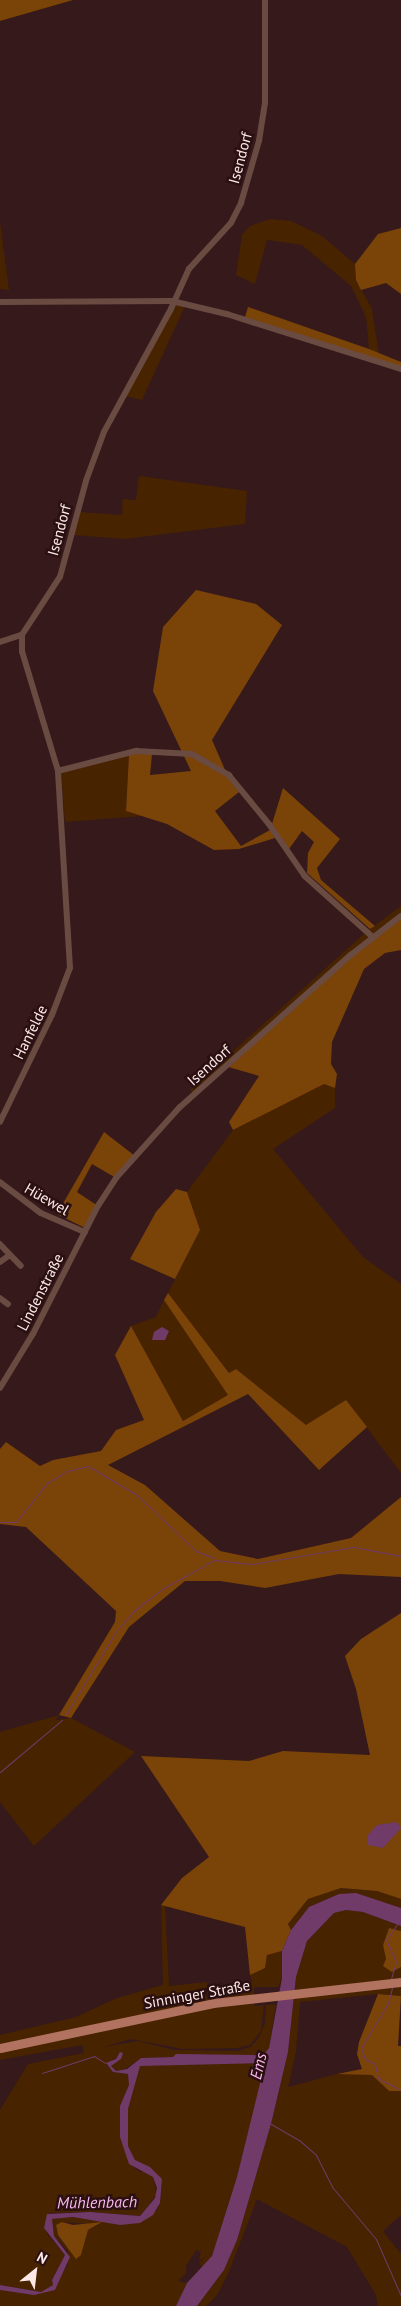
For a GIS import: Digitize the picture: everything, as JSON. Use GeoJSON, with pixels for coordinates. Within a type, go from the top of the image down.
{"type":"FeatureCollection","features":[{"type":"Feature","properties":{"kind":"main road","name":"Sinninger Straße"},"geometry":{"type":"LineString","coordinates":[[0,2048],[247,1998],[401,1982]]}},
{"type":"Feature","properties":{"kind":"street","name":"Isendorf"},"geometry":{"type":"LineString","coordinates":[[22,635],[60,577],[86,481],[104,432],[172,309],[172,301],[189,270],[231,222],[252,171],[266,103],[265,0]]}},
{"type":"Feature","properties":{"kind":"street"},"geometry":{"type":"LineString","coordinates":[[0,302],[172,301],[228,314],[401,369]]}},
{"type":"Feature","properties":{"kind":"street"},"geometry":{"type":"LineString","coordinates":[[0,642],[22,635],[22,652],[58,771],[136,751],[192,754],[209,767],[229,775],[270,825],[305,876],[373,937]]}},
{"type":"Feature","properties":{"kind":"street","name":"Hanfelde"},"geometry":{"type":"LineString","coordinates":[[0,1122],[68,978],[70,948],[58,771]]}},
{"type":"Feature","properties":{"kind":"street","name":"Isendorf"},"geometry":{"type":"LineString","coordinates":[[85,1232],[110,1186],[179,1108],[373,937],[401,916]]}},
{"type":"Feature","properties":{"kind":"street","name":"Hüewel"},"geometry":{"type":"LineString","coordinates":[[0,1182],[41,1213],[85,1232]]}},
{"type":"Feature","properties":{"kind":"street","name":"Lindenstraße"},"geometry":{"type":"LineString","coordinates":[[0,1388],[2,1378],[33,1334],[85,1232]]}},
{"type":"Feature","properties":{"kind":"street"},"geometry":{"type":"LineString","coordinates":[[0,1244],[21,1266]]}},
{"type":"Feature","properties":{"kind":"street"},"geometry":{"type":"LineString","coordinates":[[0,1262],[10,1255]]}},
{"type":"Feature","properties":{"kind":"street"},"geometry":{"type":"LineString","coordinates":[[0,1298],[8,1304]]}},
{"type":"Feature","properties":{"kind":"shaded area"},"geometry":{"type":"Polygon","coordinates":[[[0,0],[73,0],[0,21],[0,0]]]}},
{"type":"Feature","properties":{"kind":"shaded area"},"geometry":{"type":"Polygon","coordinates":[[[270,219],[291,221],[322,236],[355,264],[356,280],[372,309],[379,355],[369,349],[366,317],[351,286],[302,245],[267,240],[255,284],[236,275],[242,235],[250,226],[270,219]]]}},
{"type":"Feature","properties":{"kind":"shaded area"},"geometry":{"type":"Polygon","coordinates":[[[0,221],[9,290],[0,289],[0,221]]]}},
{"type":"Feature","properties":{"kind":"shaded area"},"geometry":{"type":"Polygon","coordinates":[[[401,228],[401,294],[386,283],[361,290],[356,280],[355,264],[378,234],[401,228]]]}},
{"type":"Feature","properties":{"kind":"shaded area"},"geometry":{"type":"Polygon","coordinates":[[[176,304],[185,306],[142,400],[125,396],[176,304]]]}},
{"type":"Feature","properties":{"kind":"shaded area"},"geometry":{"type":"Polygon","coordinates":[[[248,307],[369,349],[401,362],[401,367],[245,317],[248,307]]]}},
{"type":"Feature","properties":{"kind":"shaded area"},"geometry":{"type":"Polygon","coordinates":[[[139,476],[247,491],[245,524],[125,539],[74,535],[80,512],[122,515],[123,499],[136,500],[139,476]]]}},
{"type":"Feature","properties":{"kind":"shaded area"},"geometry":{"type":"Polygon","coordinates":[[[196,590],[256,604],[282,625],[212,740],[229,779],[239,792],[215,811],[241,846],[270,830],[275,838],[239,849],[214,850],[167,824],[126,811],[129,754],[152,754],[150,775],[191,771],[153,691],[163,627],[196,590]]]}},
{"type":"Feature","properties":{"kind":"shaded area"},"geometry":{"type":"Polygon","coordinates":[[[129,754],[126,811],[142,816],[65,822],[61,772],[129,754]]]}},
{"type":"Feature","properties":{"kind":"shaded area"},"geometry":{"type":"Polygon","coordinates":[[[283,788],[340,839],[317,868],[321,880],[375,926],[370,929],[307,873],[308,853],[314,842],[302,831],[289,849],[272,824],[283,788]]]}},
{"type":"Feature","properties":{"kind":"shaded area"},"geometry":{"type":"Polygon","coordinates":[[[401,906],[401,916],[194,1094],[190,1090],[365,933],[401,906]]]}},
{"type":"Feature","properties":{"kind":"shaded area"},"geometry":{"type":"Polygon","coordinates":[[[401,916],[401,950],[385,953],[364,969],[332,1042],[331,1064],[337,1074],[335,1088],[324,1084],[233,1130],[229,1122],[259,1076],[225,1066],[351,955],[401,916]]]}},
{"type":"Feature","properties":{"kind":"shaded area"},"geometry":{"type":"Polygon","coordinates":[[[324,1084],[335,1088],[335,1108],[273,1149],[363,1257],[401,1284],[401,1473],[346,1400],[307,1426],[236,1369],[229,1373],[168,1293],[200,1230],[187,1192],[233,1130],[324,1084]]]}},
{"type":"Feature","properties":{"kind":"shaded area"},"geometry":{"type":"Polygon","coordinates":[[[104,1132],[135,1156],[116,1178],[92,1164],[77,1192],[98,1206],[87,1229],[57,1214],[104,1132]]]}},
{"type":"Feature","properties":{"kind":"shaded area"},"geometry":{"type":"Polygon","coordinates":[[[176,1189],[187,1192],[200,1230],[175,1279],[130,1259],[156,1212],[176,1189]]]}},
{"type":"Feature","properties":{"kind":"shaded area"},"geometry":{"type":"Polygon","coordinates":[[[168,1293],[229,1373],[236,1369],[306,1425],[346,1400],[367,1427],[319,1470],[248,1394],[108,1465],[145,1485],[220,1551],[258,1559],[351,1538],[401,1497],[401,1577],[339,1574],[265,1588],[220,1581],[185,1581],[129,1627],[71,1718],[59,1715],[115,1622],[116,1611],[26,1527],[0,1524],[0,1449],[6,1442],[40,1466],[53,1460],[101,1451],[116,1430],[144,1420],[115,1355],[131,1326],[183,1421],[228,1395],[164,1300],[168,1293]]]}},
{"type":"Feature","properties":{"kind":"shaded area"},"geometry":{"type":"Polygon","coordinates":[[[164,1300],[229,1395],[183,1421],[131,1326],[156,1317],[164,1300]]]}},
{"type":"Feature","properties":{"kind":"shaded area"},"geometry":{"type":"Polygon","coordinates":[[[162,1327],[169,1331],[165,1340],[152,1340],[154,1332],[162,1327]]]}},
{"type":"Feature","properties":{"kind":"shaded area"},"geometry":{"type":"Polygon","coordinates":[[[401,1613],[401,1899],[377,1891],[341,1888],[308,1899],[288,1924],[291,1930],[282,1951],[267,1955],[265,1968],[250,1975],[245,1927],[161,1905],[182,1878],[209,1857],[141,1756],[249,1761],[283,1751],[370,1755],[356,1689],[345,1656],[361,1639],[401,1613]]]}},
{"type":"Feature","properties":{"kind":"shaded area"},"geometry":{"type":"Polygon","coordinates":[[[59,1715],[56,1720],[71,1718],[135,1752],[34,1846],[0,1802],[0,1732],[59,1715]]]}},
{"type":"Feature","properties":{"kind":"shaded area"},"geometry":{"type":"Polygon","coordinates":[[[397,1822],[401,1828],[383,1848],[368,1845],[367,1836],[377,1825],[397,1822]]]}},
{"type":"Feature","properties":{"kind":"shaded area"},"geometry":{"type":"Polygon","coordinates":[[[341,1888],[377,1891],[401,1899],[401,1908],[339,1894],[309,1907],[291,1930],[288,1924],[308,1899],[341,1888]]]}},
{"type":"Feature","properties":{"kind":"shaded area"},"geometry":{"type":"Polygon","coordinates":[[[356,1893],[401,1908],[401,1926],[363,1912],[346,1910],[334,1913],[307,1941],[296,1977],[288,2052],[271,2124],[237,2240],[224,2270],[197,2306],[176,2306],[187,2283],[212,2256],[237,2177],[265,2063],[140,2066],[128,2109],[128,2146],[135,2160],[150,2167],[162,2179],[160,2203],[153,2215],[140,2223],[120,2225],[73,2217],[52,2219],[54,2236],[70,2257],[55,2290],[34,2295],[0,2290],[0,2285],[41,2292],[53,2285],[52,2280],[65,2255],[44,2228],[47,2214],[90,2212],[140,2216],[155,2198],[157,2188],[153,2177],[129,2164],[120,2137],[120,2106],[129,2085],[128,2074],[113,2072],[106,2063],[116,2059],[120,2052],[123,2053],[121,2059],[111,2066],[116,2071],[127,2069],[141,2058],[173,2057],[176,2054],[263,2055],[269,2048],[282,1978],[282,1951],[291,1930],[309,1907],[339,1894],[356,1893]]]}},
{"type":"Feature","properties":{"kind":"shaded area"},"geometry":{"type":"Polygon","coordinates":[[[161,1905],[165,1906],[169,1986],[207,1982],[206,1993],[203,1997],[216,1995],[220,1987],[252,1982],[250,1975],[265,1968],[267,1955],[282,1951],[282,1978],[278,1987],[254,1987],[254,2006],[264,2005],[261,2031],[250,2045],[237,2048],[183,2049],[131,2039],[103,2047],[138,2041],[174,2050],[239,2051],[250,2047],[258,2039],[265,2024],[266,2005],[276,2004],[269,2048],[263,2055],[141,2058],[125,2069],[116,2071],[111,2066],[121,2059],[118,2057],[106,2064],[113,2072],[128,2074],[129,2085],[120,2107],[120,2137],[134,2168],[140,2172],[146,2171],[153,2177],[157,2194],[140,2216],[90,2212],[49,2213],[44,2226],[47,2234],[65,2255],[52,2279],[53,2285],[41,2292],[0,2285],[0,2110],[28,2064],[84,2053],[82,2045],[0,2060],[0,2035],[76,2017],[117,1998],[163,1985],[161,1905]]]}},
{"type":"Feature","properties":{"kind":"shaded area"},"geometry":{"type":"Polygon","coordinates":[[[346,1910],[363,1912],[401,1926],[401,1931],[389,1928],[383,1945],[392,1972],[401,1967],[401,1996],[378,1994],[300,2002],[296,2051],[288,2087],[337,2074],[359,2074],[372,2075],[389,2091],[401,2091],[401,2215],[383,2231],[401,2254],[401,2306],[378,2306],[376,2295],[347,2247],[257,2199],[228,2274],[217,2295],[206,2306],[197,2306],[224,2270],[237,2240],[271,2124],[288,2052],[296,1977],[307,1941],[334,1913],[346,1910]]]}},
{"type":"Feature","properties":{"kind":"shaded area"},"geometry":{"type":"Polygon","coordinates":[[[389,1928],[401,1931],[401,1967],[392,1972],[383,1966],[386,1959],[383,1945],[389,1928]]]}},
{"type":"Feature","properties":{"kind":"shaded area"},"geometry":{"type":"Polygon","coordinates":[[[378,1994],[401,1996],[398,2046],[401,2046],[401,2091],[389,2091],[372,2075],[337,2074],[362,2069],[357,2054],[359,2042],[378,1994]]]}},
{"type":"Feature","properties":{"kind":"shaded area"},"geometry":{"type":"Polygon","coordinates":[[[143,2064],[266,2064],[237,2177],[212,2256],[203,2268],[199,2263],[207,2256],[199,2261],[201,2252],[196,2250],[186,2266],[186,2273],[178,2281],[187,2283],[176,2306],[0,2306],[0,2290],[34,2295],[58,2285],[58,2280],[68,2265],[68,2251],[54,2236],[52,2219],[73,2217],[134,2224],[157,2210],[160,2203],[162,2182],[135,2160],[128,2146],[128,2109],[137,2069],[143,2064]],[[62,2222],[56,2226],[58,2235],[65,2245],[81,2255],[88,2230],[99,2225],[62,2222]]]}},
{"type":"Feature","properties":{"kind":"shaded area"},"geometry":{"type":"Polygon","coordinates":[[[62,2222],[73,2225],[102,2222],[88,2230],[81,2255],[76,2259],[58,2235],[56,2225],[62,2222]]]}},
{"type":"Feature","properties":{"kind":"waterway"},"geometry":{"type":"LineString","coordinates":[[0,1522],[16,1522],[47,1483],[67,1471],[88,1466],[137,1495],[196,1551],[214,1558]]}},
{"type":"Feature","properties":{"kind":"waterway"},"geometry":{"type":"LineString","coordinates":[[66,1714],[117,1630],[135,1610],[162,1589],[214,1560],[252,1564],[354,1547],[401,1556]]}},
{"type":"Feature","properties":{"kind":"waterway"},"geometry":{"type":"LineString","coordinates":[[0,1772],[62,1720]]}},
{"type":"Feature","properties":{"kind":"waterway"},"geometry":{"type":"LineString","coordinates":[[391,1979],[396,1962],[386,1940],[398,1923]]}},
{"type":"Feature","properties":{"kind":"waterway"},"geometry":{"type":"LineString","coordinates":[[392,1988],[388,2003],[361,2048],[365,2059],[375,2064],[378,2078],[401,2090]]}},
{"type":"Feature","properties":{"kind":"waterway"},"geometry":{"type":"LineString","coordinates":[[42,2073],[94,2056],[105,2063]]}},
{"type":"Feature","properties":{"kind":"waterway"},"geometry":{"type":"LineString","coordinates":[[271,2124],[299,2140],[316,2155],[333,2188],[376,2239],[401,2296]]}},
{"type":"Feature","properties":{"kind":"water label","name":"Ems"},"geometry":{"type":"Point","coordinates":[258,2066]}},
{"type":"Feature","properties":{"kind":"water label","name":"Mühlenbach"},"geometry":{"type":"Point","coordinates":[97,2202]}}]}
